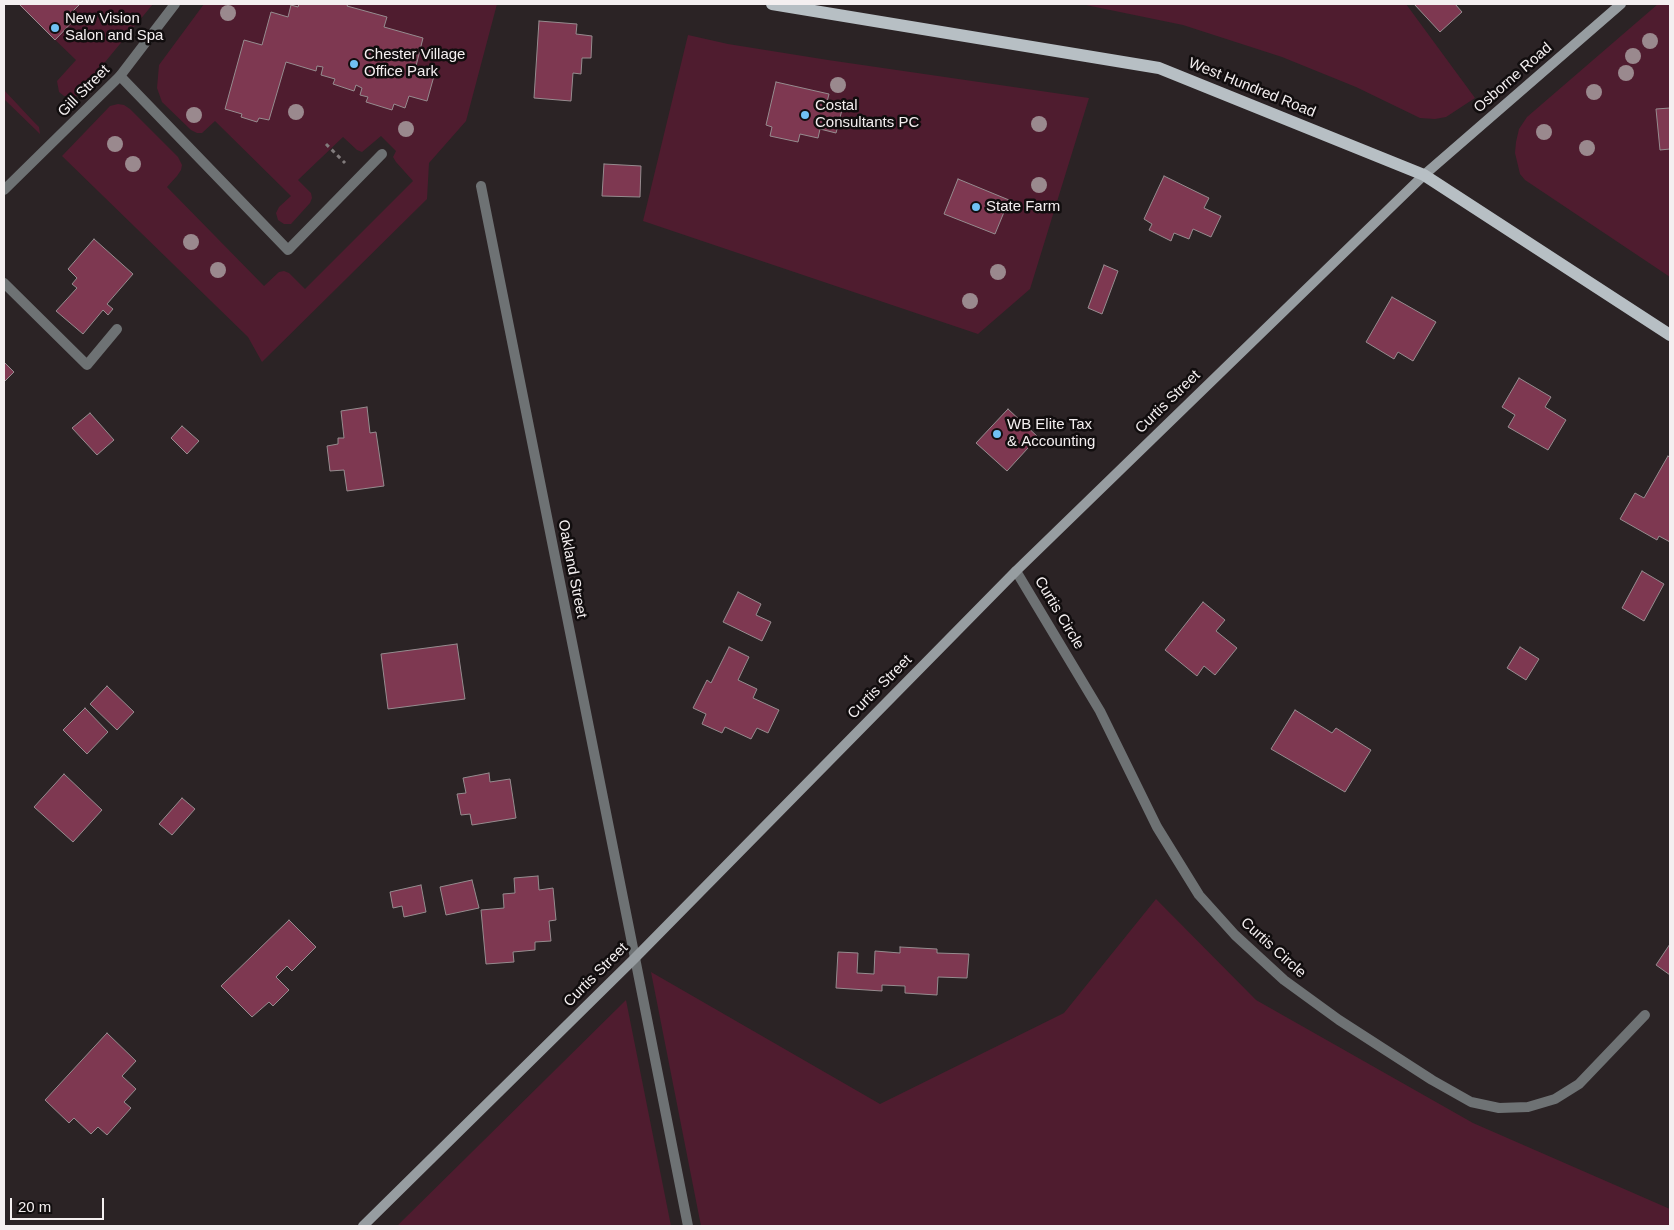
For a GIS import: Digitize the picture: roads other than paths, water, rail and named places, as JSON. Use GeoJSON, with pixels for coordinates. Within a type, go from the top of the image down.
{"type":"FeatureCollection","features":[{"type":"Feature","properties":{"kind":"main road","name":"West Hundred Road"},"geometry":{"type":"LineString","coordinates":[[772,4],[1159,68],[1424,175],[1670,335]]}},
{"type":"Feature","properties":{"kind":"street","name":"Gill Street"},"geometry":{"type":"LineString","coordinates":[[4,190],[120,76],[174,4]]}},
{"type":"Feature","properties":{"kind":"street","name":"Osborne Road"},"geometry":{"type":"LineString","coordinates":[[1424,175],[1621,4]]}},
{"type":"Feature","properties":{"kind":"street"},"geometry":{"type":"LineString","coordinates":[[120,76],[288,250],[382,154]]}},
{"type":"Feature","properties":{"kind":"street","name":"Curtis Street"},"geometry":{"type":"LineString","coordinates":[[364,1226],[635,958],[1016,571],[1424,175]]}},
{"type":"Feature","properties":{"kind":"street","name":"Oakland Street"},"geometry":{"type":"LineString","coordinates":[[481,186],[688,1226]]}},
{"type":"Feature","properties":{"kind":"street"},"geometry":{"type":"LineString","coordinates":[[4,283],[87,365],[117,329]]}},
{"type":"Feature","properties":{"kind":"street","name":"Curtis Circle"},"geometry":{"type":"LineString","coordinates":[[1016,571],[1100,711],[1157,827],[1199,895],[1235,935],[1284,980],[1338,1020],[1432,1080],[1471,1102],[1499,1108],[1528,1107],[1546,1102],[1555,1099],[1579,1084],[1645,1015]]}},
{"type":"Feature","properties":{"kind":"place","name":"New Vision Salon and Spa"},"geometry":{"type":"Point","coordinates":[55,28]}},
{"type":"Feature","properties":{"kind":"place","name":"Chester Village Office Park"},"geometry":{"type":"Point","coordinates":[354,64]}},
{"type":"Feature","properties":{"kind":"place","name":"Costal Consultants PC"},"geometry":{"type":"Point","coordinates":[805,115]}},
{"type":"Feature","properties":{"kind":"place","name":"State Farm"},"geometry":{"type":"Point","coordinates":[976,207]}},
{"type":"Feature","properties":{"kind":"place","name":"WB Elite Tax & Accounting"},"geometry":{"type":"Point","coordinates":[997,434]}}]}
